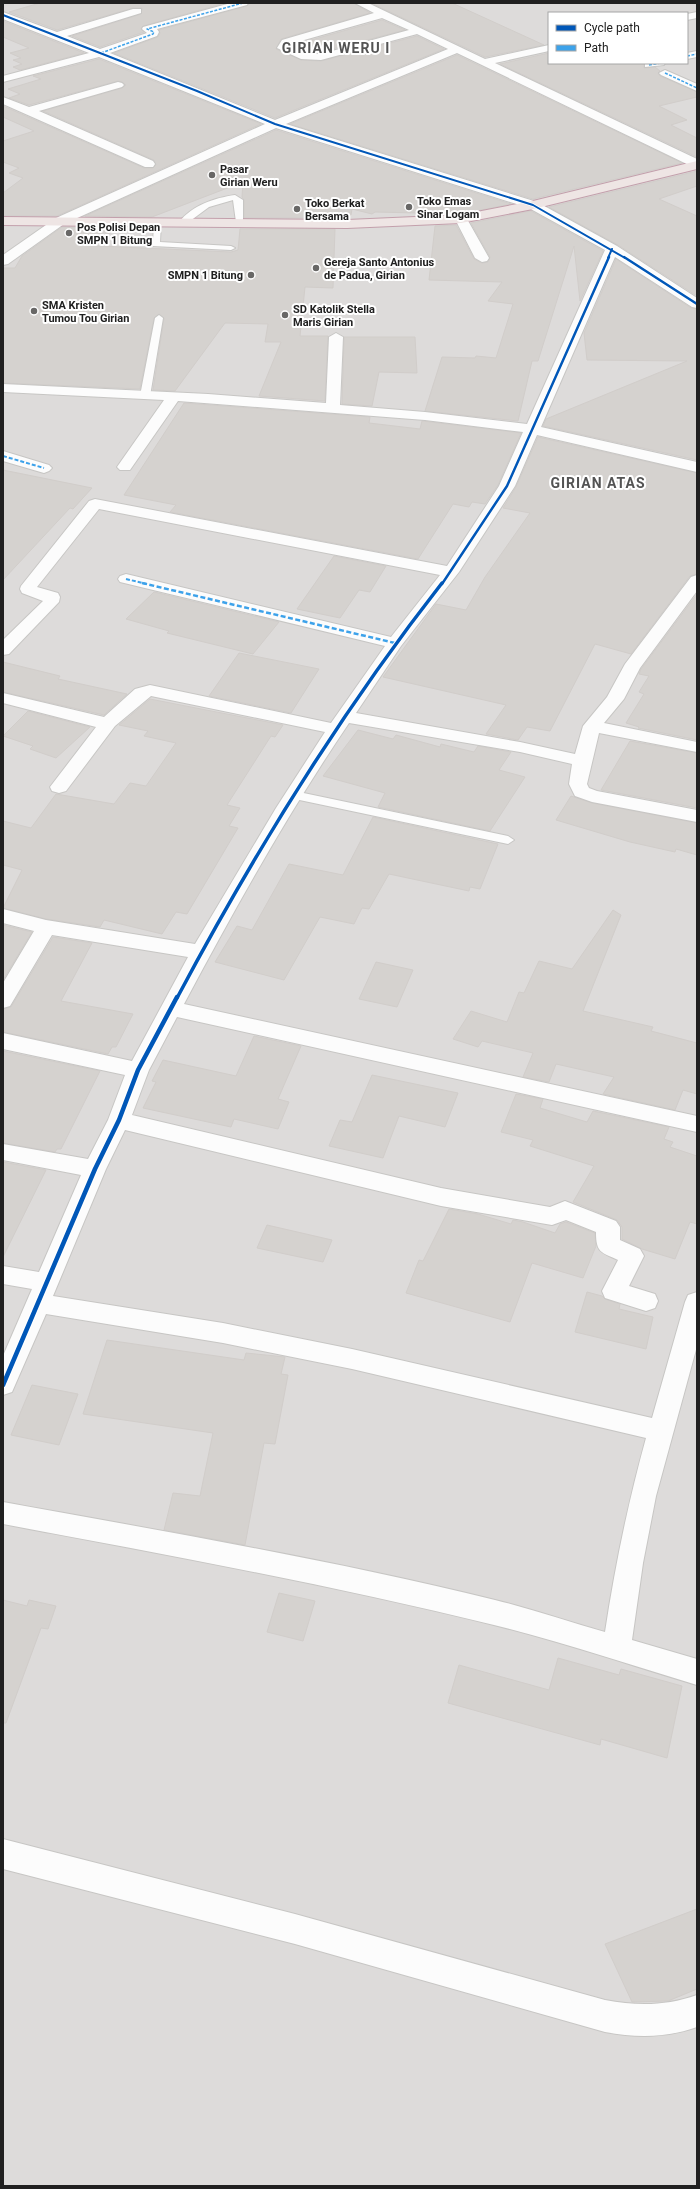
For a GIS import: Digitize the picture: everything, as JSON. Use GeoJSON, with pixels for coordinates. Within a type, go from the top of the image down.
{"type":"FeatureCollection","features":[{"type":"Feature","properties":{"kind":"highway"},"geometry":{"type":"LineString","coordinates":[[3,221],[375,223],[461,218],[533,205],[697,164]]}},
{"type":"Feature","properties":{"kind":"street"},"geometry":{"type":"LineString","coordinates":[[3,80],[100,53],[153,34],[154,32],[147,29],[243,3]]}},
{"type":"Feature","properties":{"kind":"street"},"geometry":{"type":"LineString","coordinates":[[360,3],[372,9],[385,10],[418,31],[697,164]]}},
{"type":"Feature","properties":{"kind":"street"},"geometry":{"type":"LineString","coordinates":[[385,10],[286,42],[282,48],[296,55],[321,57],[418,31]]}},
{"type":"Feature","properties":{"kind":"street"},"geometry":{"type":"LineString","coordinates":[[56,36],[136,11]]}},
{"type":"Feature","properties":{"kind":"street"},"geometry":{"type":"LineString","coordinates":[[3,15],[275,124],[533,205],[612,249],[697,304]]}},
{"type":"Feature","properties":{"kind":"street"},"geometry":{"type":"LineString","coordinates":[[485,62],[548,48]]}},
{"type":"Feature","properties":{"kind":"street"},"geometry":{"type":"LineString","coordinates":[[3,261],[60,221],[275,124],[458,49]]}},
{"type":"Feature","properties":{"kind":"street"},"geometry":{"type":"LineString","coordinates":[[649,66],[663,68],[697,88]]}},
{"type":"Feature","properties":{"kind":"street"},"geometry":{"type":"LineString","coordinates":[[28,111],[118,85]]}},
{"type":"Feature","properties":{"kind":"street"},"geometry":{"type":"LineString","coordinates":[[3,100],[149,164]]}},
{"type":"Feature","properties":{"kind":"street"},"geometry":{"type":"LineString","coordinates":[[461,218],[482,258]]}},
{"type":"Feature","properties":{"kind":"street"},"geometry":{"type":"LineString","coordinates":[[3,1385],[44,1293],[95,1169],[119,1120],[138,1070],[200,952],[294,795],[341,723],[395,643],[451,572],[507,486],[612,249]]}},
{"type":"Feature","properties":{"kind":"street"},"geometry":{"type":"LineString","coordinates":[[333,407],[336,337]]}},
{"type":"Feature","properties":{"kind":"street"},"geometry":{"type":"LineString","coordinates":[[3,388],[333,407],[425,416],[532,429],[697,466]]}},
{"type":"Feature","properties":{"kind":"street"},"geometry":{"type":"LineString","coordinates":[[124,467],[173,397]]}},
{"type":"Feature","properties":{"kind":"street"},"geometry":{"type":"LineString","coordinates":[[3,456],[44,468]]}},
{"type":"Feature","properties":{"kind":"street"},"geometry":{"type":"LineString","coordinates":[[3,650],[51,602],[52,597],[32,591],[28,589],[29,586],[95,504],[451,572]]}},
{"type":"Feature","properties":{"kind":"street"},"geometry":{"type":"LineString","coordinates":[[126,579],[395,643]]}},
{"type":"Feature","properties":{"kind":"street"},"geometry":{"type":"LineString","coordinates":[[697,580],[659,629],[631,668],[614,699],[592,726],[582,761],[578,784],[582,792],[697,816]]}},
{"type":"Feature","properties":{"kind":"street"},"geometry":{"type":"LineString","coordinates":[[59,786],[109,722],[140,693],[150,690],[341,723],[520,747],[582,761]]}},
{"type":"Feature","properties":{"kind":"street"},"geometry":{"type":"LineString","coordinates":[[3,698],[98,722],[109,722]]}},
{"type":"Feature","properties":{"kind":"street"},"geometry":{"type":"LineString","coordinates":[[592,726],[697,748]]}},
{"type":"Feature","properties":{"kind":"street"},"geometry":{"type":"LineString","coordinates":[[3,916],[46,927],[200,952]]}},
{"type":"Feature","properties":{"kind":"street"},"geometry":{"type":"LineString","coordinates":[[3,1001],[46,927]]}},
{"type":"Feature","properties":{"kind":"street"},"geometry":{"type":"LineString","coordinates":[[171,1008],[697,1124]]}},
{"type":"Feature","properties":{"kind":"street"},"geometry":{"type":"LineString","coordinates":[[3,1041],[138,1070]]}},
{"type":"Feature","properties":{"kind":"street"},"geometry":{"type":"LineString","coordinates":[[119,1120],[441,1197],[552,1216],[565,1210],[608,1227],[608,1245],[632,1256],[614,1291],[646,1301]]}},
{"type":"Feature","properties":{"kind":"street"},"geometry":{"type":"LineString","coordinates":[[3,1152],[95,1169]]}},
{"type":"Feature","properties":{"kind":"street"},"geometry":{"type":"LineString","coordinates":[[3,1275],[44,1293],[344,1358],[660,1431]]}},
{"type":"Feature","properties":{"kind":"street"},"geometry":{"type":"LineString","coordinates":[[617,1647],[629,1563],[660,1431],[697,1302]]}},
{"type":"Feature","properties":{"kind":"street"},"geometry":{"type":"LineString","coordinates":[[3,1513],[273,1563],[417,1594],[498,1613],[617,1647],[697,1672]]}},
{"type":"Feature","properties":{"kind":"street"},"geometry":{"type":"LineString","coordinates":[[3,1854],[295,1929],[605,2016],[635,2022],[665,2020],[697,2011]]}},
{"type":"Feature","properties":{"kind":"lane"},"geometry":{"type":"LineString","coordinates":[[183,222],[196,210],[208,204],[235,197],[239,200],[240,222]]}},
{"type":"Feature","properties":{"kind":"lane"},"geometry":{"type":"LineString","coordinates":[[157,222],[155,242],[159,245],[231,248]]}},
{"type":"Feature","properties":{"kind":"lane"},"geometry":{"type":"LineString","coordinates":[[145,396],[160,318]]}},
{"type":"Feature","properties":{"kind":"lane"},"geometry":{"type":"LineString","coordinates":[[294,795],[508,840]]}},
{"type":"Feature","properties":{"kind":"shaded area"},"geometry":{"type":"Polygon","coordinates":[[[3,3],[697,3],[697,2186],[3,2186],[3,3]]]}},
{"type":"Feature","properties":{"kind":"building"},"geometry":{"type":"Polygon","coordinates":[[[40,3],[225,3],[143,26],[141,29],[144,32],[100,47],[72,36],[141,14],[142,8],[133,8],[57,30],[9,12],[40,3]]]}},
{"type":"Feature","properties":{"kind":"building"},"geometry":{"type":"Polygon","coordinates":[[[249,3],[354,3],[370,13],[281,39],[276,49],[301,60],[321,61],[417,36],[444,49],[275,118],[114,53],[158,37],[160,33],[159,30],[247,6],[249,3]]]}},
{"type":"Feature","properties":{"kind":"building"},"geometry":{"type":"Polygon","coordinates":[[[371,3],[452,3],[544,45],[485,57],[371,3]]]}},
{"type":"Feature","properties":{"kind":"building"},"geometry":{"type":"Polygon","coordinates":[[[382,20],[405,30],[321,52],[306,52],[290,46],[382,20]]]}},
{"type":"Feature","properties":{"kind":"building"},"geometry":{"type":"Polygon","coordinates":[[[3,21],[84,53],[20,70],[13,67],[22,64],[13,60],[21,58],[10,53],[29,48],[3,37],[3,21]]]}},
{"type":"Feature","properties":{"kind":"building"},"geometry":{"type":"Polygon","coordinates":[[[548,53],[548,64],[644,64],[644,68],[655,67],[660,71],[658,73],[660,76],[697,92],[697,97],[659,106],[687,120],[671,125],[697,138],[697,157],[500,64],[548,53]]]}},
{"type":"Feature","properties":{"kind":"building"},"geometry":{"type":"Polygon","coordinates":[[[457,55],[682,163],[533,199],[290,124],[457,55]]]}},
{"type":"Feature","properties":{"kind":"building"},"geometry":{"type":"Polygon","coordinates":[[[99,59],[261,124],[57,216],[3,216],[3,193],[23,178],[9,173],[19,168],[3,162],[3,141],[34,131],[3,117],[3,106],[144,168],[153,168],[156,165],[154,160],[43,111],[122,88],[126,85],[122,82],[118,81],[29,105],[9,98],[20,94],[8,89],[41,79],[33,76],[99,59]]]}},
{"type":"Feature","properties":{"kind":"building"},"geometry":{"type":"Polygon","coordinates":[[[276,130],[511,204],[461,214],[375,212],[372,214],[352,209],[351,215],[335,214],[335,218],[244,218],[244,200],[242,197],[243,182],[152,217],[85,216],[276,130]]]}},
{"type":"Feature","properties":{"kind":"building"},"geometry":{"type":"Polygon","coordinates":[[[697,171],[697,186],[659,199],[697,216],[697,296],[618,245],[549,207],[697,171]]]}},
{"type":"Feature","properties":{"kind":"building"},"geometry":{"type":"Polygon","coordinates":[[[531,211],[603,251],[580,301],[574,246],[538,361],[532,361],[518,421],[425,411],[442,357],[475,358],[476,356],[496,358],[513,304],[488,301],[502,282],[429,280],[435,226],[456,225],[474,259],[482,263],[488,262],[490,257],[471,223],[531,211]]]}},
{"type":"Feature","properties":{"kind":"building"},"geometry":{"type":"Polygon","coordinates":[[[62,227],[124,228],[78,245],[231,252],[238,250],[240,229],[335,229],[333,288],[305,287],[300,336],[328,336],[325,401],[259,396],[281,342],[265,342],[268,324],[225,323],[175,391],[153,390],[164,318],[159,314],[154,318],[140,389],[3,383],[3,268],[15,268],[22,256],[62,227]]]}},
{"type":"Feature","properties":{"kind":"building"},"geometry":{"type":"Polygon","coordinates":[[[616,259],[691,308],[697,309],[697,460],[543,426],[546,419],[687,361],[587,360],[584,333],[616,259]]]}},
{"type":"Feature","properties":{"kind":"building"},"geometry":{"type":"Polygon","coordinates":[[[344,337],[415,337],[417,373],[379,372],[372,406],[342,404],[344,337]]]}},
{"type":"Feature","properties":{"kind":"building"},"geometry":{"type":"Polygon","coordinates":[[[184,403],[370,417],[369,423],[420,429],[422,421],[521,433],[498,485],[485,504],[472,502],[469,507],[453,504],[418,559],[170,512],[176,505],[124,495],[184,403]]]}},
{"type":"Feature","properties":{"kind":"building"},"geometry":{"type":"Polygon","coordinates":[[[538,437],[697,473],[697,574],[690,576],[631,654],[595,644],[550,731],[527,727],[518,740],[486,734],[506,705],[383,677],[436,604],[466,610],[485,577],[530,513],[503,508],[516,487],[538,437]]]}},
{"type":"Feature","properties":{"kind":"building"},"geometry":{"type":"Polygon","coordinates":[[[3,470],[92,488],[73,509],[70,508],[3,580],[3,470]]]}},
{"type":"Feature","properties":{"kind":"building"},"geometry":{"type":"Polygon","coordinates":[[[334,556],[386,566],[370,592],[359,590],[340,618],[297,609],[334,556]]]}},
{"type":"Feature","properties":{"kind":"building"},"geometry":{"type":"Polygon","coordinates":[[[154,592],[279,622],[253,654],[167,633],[169,631],[126,619],[154,592]]]}},
{"type":"Feature","properties":{"kind":"building"},"geometry":{"type":"Polygon","coordinates":[[[697,594],[697,740],[638,728],[639,727],[626,723],[644,694],[639,692],[649,676],[639,674],[641,669],[697,594]]]}},
{"type":"Feature","properties":{"kind":"building"},"geometry":{"type":"Polygon","coordinates":[[[239,653],[319,669],[291,713],[209,696],[239,653]]]}},
{"type":"Feature","properties":{"kind":"building"},"geometry":{"type":"Polygon","coordinates":[[[3,662],[60,676],[58,679],[127,694],[104,715],[3,692],[3,662]]]}},
{"type":"Feature","properties":{"kind":"building"},"geometry":{"type":"Polygon","coordinates":[[[150,699],[283,725],[275,737],[271,736],[227,805],[240,808],[229,826],[238,828],[187,914],[176,912],[162,934],[104,920],[100,927],[46,919],[3,908],[22,870],[3,865],[3,821],[31,828],[56,794],[114,804],[130,783],[146,786],[176,743],[144,736],[148,731],[119,725],[150,699]]]}},
{"type":"Feature","properties":{"kind":"building"},"geometry":{"type":"Polygon","coordinates":[[[28,711],[90,727],[56,758],[30,749],[33,746],[3,736],[28,711]]]}},
{"type":"Feature","properties":{"kind":"building"},"geometry":{"type":"Polygon","coordinates":[[[358,730],[393,739],[396,735],[440,747],[441,744],[474,752],[478,746],[511,752],[499,770],[525,777],[490,831],[378,807],[385,793],[323,776],[358,730]]]}},
{"type":"Feature","properties":{"kind":"building"},"geometry":{"type":"Polygon","coordinates":[[[630,741],[697,753],[697,808],[601,790],[630,741]]]}},
{"type":"Feature","properties":{"kind":"building"},"geometry":{"type":"Polygon","coordinates":[[[571,796],[592,803],[697,823],[697,855],[676,849],[675,852],[630,842],[556,820],[571,796]]]}},
{"type":"Feature","properties":{"kind":"building"},"geometry":{"type":"Polygon","coordinates":[[[373,817],[498,844],[480,889],[470,887],[469,891],[389,874],[369,909],[362,908],[354,924],[320,917],[284,980],[215,962],[237,926],[252,930],[289,864],[343,875],[373,817]]]}},
{"type":"Feature","properties":{"kind":"building"},"geometry":{"type":"Polygon","coordinates":[[[613,910],[621,915],[583,1011],[653,1027],[651,1031],[697,1043],[697,1094],[683,1090],[675,1110],[603,1094],[614,1077],[556,1064],[549,1082],[523,1077],[533,1053],[482,1041],[478,1047],[453,1039],[471,1011],[507,1022],[519,992],[524,993],[539,961],[572,969],[613,910]]]}},
{"type":"Feature","properties":{"kind":"building"},"geometry":{"type":"Polygon","coordinates":[[[3,925],[32,932],[3,980],[3,925]]]}},
{"type":"Feature","properties":{"kind":"building"},"geometry":{"type":"Polygon","coordinates":[[[53,937],[92,943],[61,1001],[133,1014],[116,1047],[112,1047],[108,1054],[3,1032],[3,1009],[11,1007],[53,937]]]}},
{"type":"Feature","properties":{"kind":"building"},"geometry":{"type":"Polygon","coordinates":[[[376,962],[413,970],[397,1007],[359,999],[376,962]]]}},
{"type":"Feature","properties":{"kind":"building"},"geometry":{"type":"Polygon","coordinates":[[[254,1036],[301,1046],[278,1099],[289,1102],[278,1129],[234,1119],[231,1127],[143,1108],[156,1082],[152,1081],[163,1060],[236,1076],[254,1036]]]}},
{"type":"Feature","properties":{"kind":"building"},"geometry":{"type":"Polygon","coordinates":[[[3,1051],[100,1071],[61,1149],[57,1149],[55,1152],[3,1143],[3,1051]]]}},
{"type":"Feature","properties":{"kind":"building"},"geometry":{"type":"Polygon","coordinates":[[[372,1075],[458,1093],[445,1127],[399,1116],[383,1158],[329,1146],[340,1120],[352,1122],[372,1075]]]}},
{"type":"Feature","properties":{"kind":"building"},"geometry":{"type":"Polygon","coordinates":[[[516,1094],[543,1099],[540,1108],[587,1122],[593,1111],[669,1127],[664,1139],[673,1142],[670,1147],[697,1156],[697,1224],[690,1222],[675,1259],[642,1249],[622,1239],[622,1227],[617,1220],[573,1202],[594,1166],[530,1146],[533,1140],[501,1132],[516,1094]]]}},
{"type":"Feature","properties":{"kind":"building"},"geometry":{"type":"Polygon","coordinates":[[[3,1162],[46,1170],[3,1257],[3,1162]]]}},
{"type":"Feature","properties":{"kind":"building"},"geometry":{"type":"Polygon","coordinates":[[[449,1209],[478,1214],[511,1224],[513,1220],[523,1222],[555,1233],[560,1224],[566,1222],[595,1233],[596,1246],[583,1278],[532,1263],[510,1322],[406,1293],[419,1260],[423,1261],[449,1209]]]}},
{"type":"Feature","properties":{"kind":"building"},"geometry":{"type":"Polygon","coordinates":[[[267,1225],[332,1240],[323,1262],[257,1248],[267,1225]]]}},
{"type":"Feature","properties":{"kind":"building"},"geometry":{"type":"Polygon","coordinates":[[[587,1292],[602,1296],[605,1299],[620,1304],[619,1309],[653,1317],[646,1349],[575,1332],[587,1292]]]}},
{"type":"Feature","properties":{"kind":"building"},"geometry":{"type":"Polygon","coordinates":[[[107,1340],[244,1360],[246,1353],[285,1357],[281,1374],[288,1375],[275,1444],[264,1443],[245,1545],[164,1530],[173,1493],[200,1496],[213,1433],[83,1414],[107,1340]]]}},
{"type":"Feature","properties":{"kind":"building"},"geometry":{"type":"Polygon","coordinates":[[[32,1385],[78,1394],[59,1445],[11,1435],[32,1385]]]}},
{"type":"Feature","properties":{"kind":"building"},"geometry":{"type":"Polygon","coordinates":[[[279,1593],[315,1601],[303,1641],[267,1632],[279,1593]]]}},
{"type":"Feature","properties":{"kind":"building"},"geometry":{"type":"Polygon","coordinates":[[[3,1600],[27,1606],[29,1600],[56,1606],[48,1629],[41,1628],[6,1723],[3,1723],[3,1600]]]}},
{"type":"Feature","properties":{"kind":"building"},"geometry":{"type":"Polygon","coordinates":[[[558,1658],[619,1675],[621,1669],[682,1686],[667,1758],[601,1739],[600,1745],[448,1703],[459,1665],[549,1690],[558,1658]]]}},
{"type":"Feature","properties":{"kind":"building"},"geometry":{"type":"Polygon","coordinates":[[[697,1909],[697,1989],[668,2001],[632,2002],[605,1944],[697,1909]]]}},
{"type":"Feature","properties":{"kind":"marked path"},"geometry":{"type":"LineString","coordinates":[[101,53],[153,34],[154,32],[147,29],[243,3]]}},
{"type":"Feature","properties":{"kind":"marked path"},"geometry":{"type":"LineString","coordinates":[[688,56],[697,54]]}},
{"type":"Feature","properties":{"kind":"marked path"},"geometry":{"type":"LineString","coordinates":[[649,65],[654,64]]}},
{"type":"Feature","properties":{"kind":"marked path"},"geometry":{"type":"LineString","coordinates":[[665,73],[697,88]]}},
{"type":"Feature","properties":{"kind":"marked path"},"geometry":{"type":"LineString","coordinates":[[3,456],[44,468]]}},
{"type":"Feature","properties":{"kind":"marked path"},"geometry":{"type":"LineString","coordinates":[[126,579],[395,643]]}},
{"type":"Feature","properties":{"kind":"cycle path"},"geometry":{"type":"LineString","coordinates":[[3,15],[197,91],[275,124],[533,205],[612,249],[697,304]]}},
{"type":"Feature","properties":{"kind":"cycle path"},"geometry":{"type":"LineString","coordinates":[[3,1385],[95,1169],[119,1120],[138,1070],[201,952],[285,808],[336,729],[395,643],[451,572],[507,486],[612,249]]}},
{"type":"Feature","properties":{"kind":"place","name":"Pasar Girian Weru"},"geometry":{"type":"Point","coordinates":[212,175]}},
{"type":"Feature","properties":{"kind":"place","name":"Toko Emas Sinar Logam"},"geometry":{"type":"Point","coordinates":[409,207]}},
{"type":"Feature","properties":{"kind":"place","name":"Toko Berkat Bersama"},"geometry":{"type":"Point","coordinates":[297,209]}},
{"type":"Feature","properties":{"kind":"place","name":"Pos Polisi Depan SMPN 1 Bitung"},"geometry":{"type":"Point","coordinates":[69,233]}},
{"type":"Feature","properties":{"kind":"place","name":"Gereja Santo Antonius de Padua, Girian"},"geometry":{"type":"Point","coordinates":[316,268]}},
{"type":"Feature","properties":{"kind":"place","name":"SMPN 1 Bitung"},"geometry":{"type":"Point","coordinates":[251,275]}},
{"type":"Feature","properties":{"kind":"place","name":"SMA Kristen Tumou Tou Girian"},"geometry":{"type":"Point","coordinates":[34,311]}},
{"type":"Feature","properties":{"kind":"place","name":"SD Katolik Stella Maris Girian"},"geometry":{"type":"Point","coordinates":[285,315]}},
{"type":"Feature","properties":{"kind":"district","name":"GIRIAN WERU I"},"geometry":{"type":"Point","coordinates":[336,48]}},
{"type":"Feature","properties":{"kind":"district","name":"GIRIAN ATAS"},"geometry":{"type":"Point","coordinates":[598,483]}}]}
